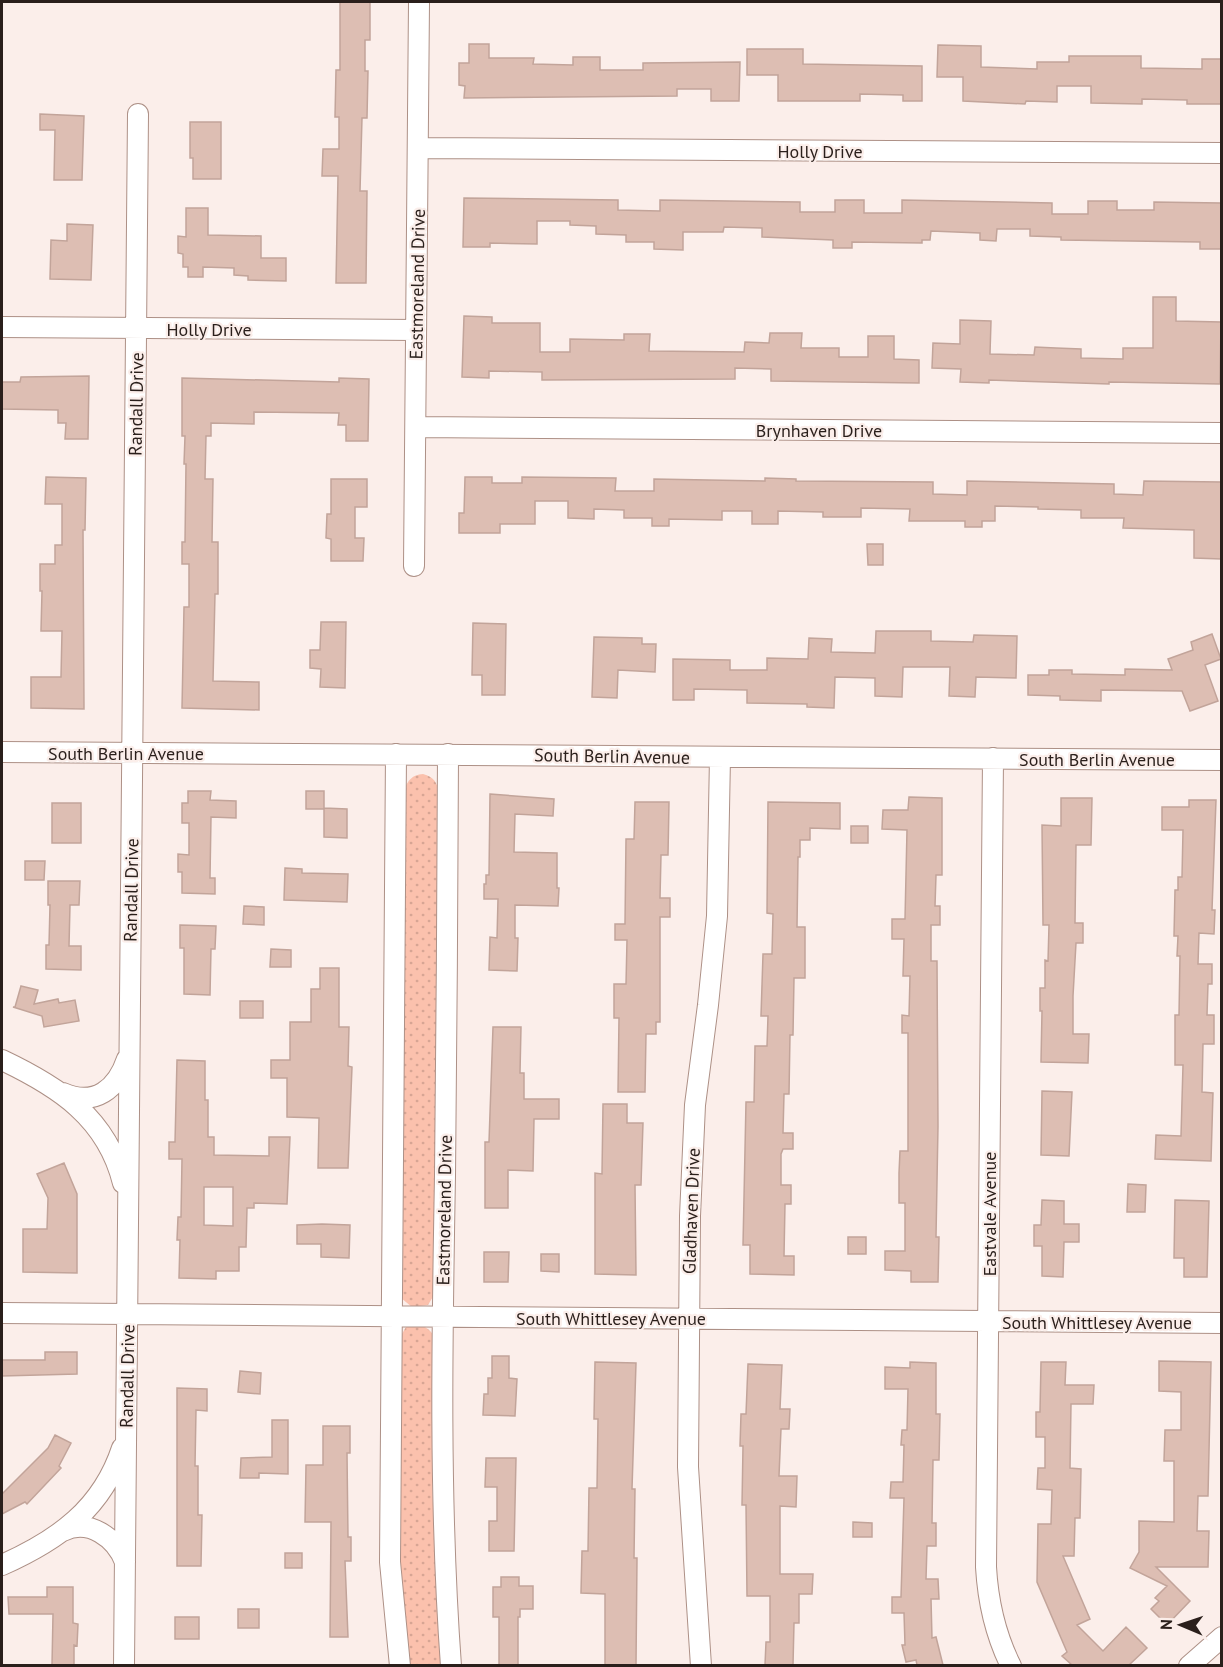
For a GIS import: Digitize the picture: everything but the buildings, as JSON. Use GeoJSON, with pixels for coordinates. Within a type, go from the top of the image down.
{"type":"FeatureCollection","features":[{"type":"Feature","properties":{"kind":"street","name":"Eastmoreland Drive"},"geometry":{"type":"LineString","coordinates":[[414,566],[419,2]]}},
{"type":"Feature","properties":{"kind":"street","name":"Randall Drive"},"geometry":{"type":"LineString","coordinates":[[124,1665],[138,114]]}},
{"type":"Feature","properties":{"kind":"street","name":"Holly Drive"},"geometry":{"type":"LineString","coordinates":[[418,148],[1221,153]]}},
{"type":"Feature","properties":{"kind":"street","name":"Holly Drive"},"geometry":{"type":"LineString","coordinates":[[2,327],[417,330]]}},
{"type":"Feature","properties":{"kind":"street","name":"Brynhaven Drive"},"geometry":{"type":"LineString","coordinates":[[416,427],[1221,433]]}},
{"type":"Feature","properties":{"kind":"street","name":"South Berlin Avenue"},"geometry":{"type":"LineString","coordinates":[[2,752],[1221,760]]}},
{"type":"Feature","properties":{"kind":"street"},"geometry":{"type":"LineString","coordinates":[[396,754],[390,1562],[400,1665]]}},
{"type":"Feature","properties":{"kind":"street","name":"Eastmoreland Drive"},"geometry":{"type":"LineString","coordinates":[[448,754],[443,1317],[445,1586],[451,1665]]}},
{"type":"Feature","properties":{"kind":"street","name":"Gladhaven Drive"},"geometry":{"type":"LineString","coordinates":[[701,1665],[688,1482],[690,1184],[694,1115],[708,1005],[718,896],[720,757]]}},
{"type":"Feature","properties":{"kind":"street","name":"Eastvale Avenue"},"geometry":{"type":"LineString","coordinates":[[993,758],[986,1575],[993,1618],[1011,1665]]}},
{"type":"Feature","properties":{"kind":"street"},"geometry":{"type":"LineString","coordinates":[[2,1060],[58,1091],[69,1096],[84,1098],[113,1087],[123,1071],[130,1051]]}},
{"type":"Feature","properties":{"kind":"street"},"geometry":{"type":"LineString","coordinates":[[58,1091],[82,1109],[106,1141],[119,1170],[128,1208]]}},
{"type":"Feature","properties":{"kind":"street","name":"South Whittlesey Avenue"},"geometry":{"type":"LineString","coordinates":[[2,1313],[1221,1323]]}},
{"type":"Feature","properties":{"kind":"street"},"geometry":{"type":"LineString","coordinates":[[58,1534],[73,1524],[101,1494],[116,1466],[126,1431]]}},
{"type":"Feature","properties":{"kind":"street"},"geometry":{"type":"LineString","coordinates":[[2,1564],[27,1553],[66,1529],[95,1530],[114,1542],[120,1550],[125,1568]]}},
{"type":"Feature","properties":{"kind":"street"},"geometry":{"type":"LineString","coordinates":[[1189,1665],[1221,1636]]}},
{"type":"Feature","properties":{"kind":"shaded area"},"geometry":{"type":"Polygon","coordinates":[[[423,774],[434,780],[439,793],[435,1283],[434,1295],[428,1305],[412,1307],[401,1298],[404,790],[411,779],[423,774]]]}},
{"type":"Feature","properties":{"kind":"shaded area"},"geometry":{"type":"Polygon","coordinates":[[[415,1324],[426,1328],[434,1336],[432,1487],[442,1665],[408,1665],[401,1581],[399,1339],[406,1327],[415,1324]]]}}]}
